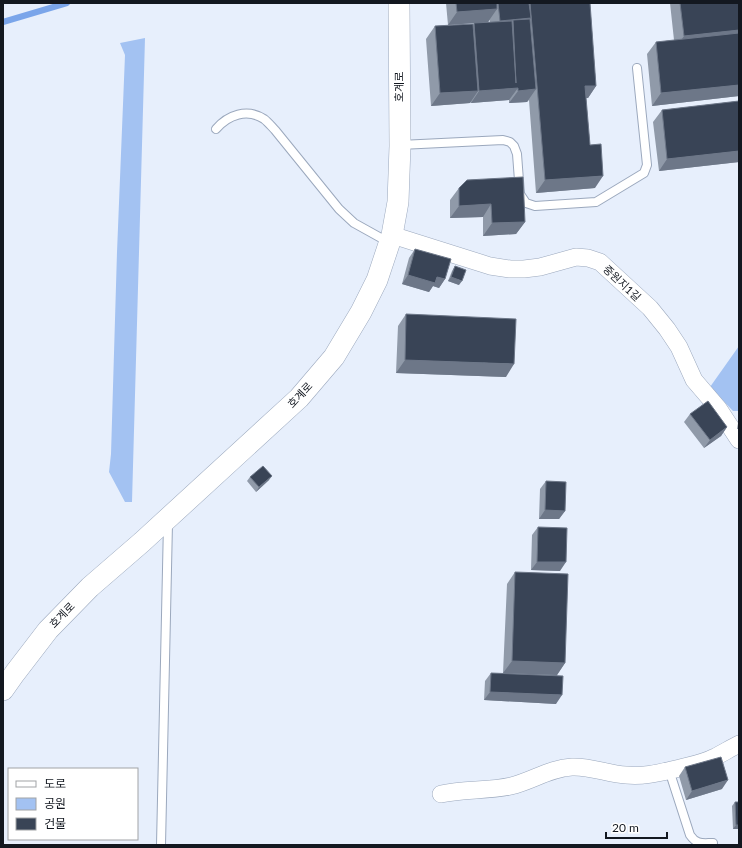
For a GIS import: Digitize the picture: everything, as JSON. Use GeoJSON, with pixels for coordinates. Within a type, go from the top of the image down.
{"type":"FeatureCollection","features":[{"type":"Feature","properties":{"kind":"street","name":"호계로"},"geometry":{"type":"LineString","coordinates":[[3,690],[48,630],[90,587],[294,403],[334,357],[361,312],[377,280],[391,239],[398,202],[400,146],[399,3]]}},
{"type":"Feature","properties":{"kind":"street","name":"중원지1길"},"geometry":{"type":"LineString","coordinates":[[391,239],[490,266],[510,269],[540,267],[576,257],[588,258],[600,262],[650,308],[667,328],[679,347],[694,380],[718,408],[739,440]]}},
{"type":"Feature","properties":{"kind":"street"},"geometry":{"type":"LineString","coordinates":[[441,794],[457,790],[505,787],[522,783],[560,768],[587,768],[606,773],[641,776],[701,763],[715,758],[739,744]]}},
{"type":"Feature","properties":{"kind":"lane"},"geometry":{"type":"LineString","coordinates":[[400,146],[503,140],[510,142],[514,146],[517,154],[520,194],[526,203],[535,206],[596,202],[644,173],[647,165],[637,68]]}},
{"type":"Feature","properties":{"kind":"lane"},"geometry":{"type":"LineString","coordinates":[[216,129],[230,116],[254,114],[264,119],[275,130],[339,209],[354,223],[391,239]]}},
{"type":"Feature","properties":{"kind":"lane"},"geometry":{"type":"LineString","coordinates":[[161,845],[168,518]]}},
{"type":"Feature","properties":{"kind":"lane"},"geometry":{"type":"LineString","coordinates":[[669,770],[690,835],[694,841],[700,843],[713,843]]}},
{"type":"Feature","properties":{"kind":"green space"},"geometry":{"type":"Polygon","coordinates":[[[145,38],[132,502],[125,502],[109,472],[111,454],[125,55],[120,43],[145,38]]]}},
{"type":"Feature","properties":{"kind":"green space"},"geometry":{"type":"Polygon","coordinates":[[[739,346],[739,411],[733,411],[710,387],[739,346]]]}},
{"type":"Feature","properties":{"kind":"building"},"geometry":{"type":"Polygon","coordinates":[[[456,3],[497,3],[497,9],[457,12],[456,3]]]}},
{"type":"Feature","properties":{"kind":"building"},"geometry":{"type":"Polygon","coordinates":[[[498,3],[529,3],[531,18],[500,21],[498,3]]]}},
{"type":"Feature","properties":{"kind":"building"},"geometry":{"type":"Polygon","coordinates":[[[530,3],[590,3],[596,86],[585,86],[590,145],[601,144],[603,176],[545,180],[530,3]]]}},
{"type":"Feature","properties":{"kind":"building"},"geometry":{"type":"Polygon","coordinates":[[[680,3],[739,3],[739,30],[684,36],[680,3]]]}},
{"type":"Feature","properties":{"kind":"building"},"geometry":{"type":"Polygon","coordinates":[[[530,19],[536,89],[518,91],[518,88],[479,91],[474,23],[512,21],[516,83],[513,20],[530,19]]]}},
{"type":"Feature","properties":{"kind":"building"},"geometry":{"type":"Polygon","coordinates":[[[473,24],[478,91],[440,93],[435,26],[473,24]]]}},
{"type":"Feature","properties":{"kind":"building"},"geometry":{"type":"Polygon","coordinates":[[[739,33],[739,85],[661,93],[656,42],[739,33]]]}},
{"type":"Feature","properties":{"kind":"building"},"geometry":{"type":"Polygon","coordinates":[[[739,101],[739,151],[667,159],[662,110],[739,101]]]}},
{"type":"Feature","properties":{"kind":"building"},"geometry":{"type":"Polygon","coordinates":[[[523,177],[525,222],[492,223],[491,204],[459,206],[459,188],[467,180],[523,177]]]}},
{"type":"Feature","properties":{"kind":"building"},"geometry":{"type":"Polygon","coordinates":[[[415,249],[451,259],[445,279],[437,277],[435,283],[408,275],[415,249]]]}},
{"type":"Feature","properties":{"kind":"building"},"geometry":{"type":"Polygon","coordinates":[[[455,266],[466,270],[462,281],[451,277],[455,266]]]}},
{"type":"Feature","properties":{"kind":"building"},"geometry":{"type":"Polygon","coordinates":[[[406,314],[516,319],[514,364],[405,360],[406,314]]]}},
{"type":"Feature","properties":{"kind":"building"},"geometry":{"type":"Polygon","coordinates":[[[708,401],[727,427],[710,440],[690,414],[708,401]]]}},
{"type":"Feature","properties":{"kind":"building"},"geometry":{"type":"Polygon","coordinates":[[[263,466],[272,476],[259,487],[250,477],[263,466]]]}},
{"type":"Feature","properties":{"kind":"building"},"geometry":{"type":"Polygon","coordinates":[[[546,481],[566,482],[565,511],[545,510],[546,481]]]}},
{"type":"Feature","properties":{"kind":"building"},"geometry":{"type":"Polygon","coordinates":[[[538,527],[567,528],[566,562],[537,562],[538,527]]]}},
{"type":"Feature","properties":{"kind":"building"},"geometry":{"type":"Polygon","coordinates":[[[515,572],[568,574],[565,663],[512,661],[515,572]]]}},
{"type":"Feature","properties":{"kind":"building"},"geometry":{"type":"Polygon","coordinates":[[[491,673],[563,676],[562,695],[490,692],[491,673]]]}},
{"type":"Feature","properties":{"kind":"building"},"geometry":{"type":"Polygon","coordinates":[[[721,757],[728,780],[692,791],[685,767],[721,757]]]}},
{"type":"Feature","properties":{"kind":"building"},"geometry":{"type":"Polygon","coordinates":[[[735,802],[739,802],[739,825],[736,825],[735,802]]]}},
{"type":"Feature","properties":{"kind":"waterway"},"geometry":{"type":"LineString","coordinates":[[3,22],[67,3]]}}]}
